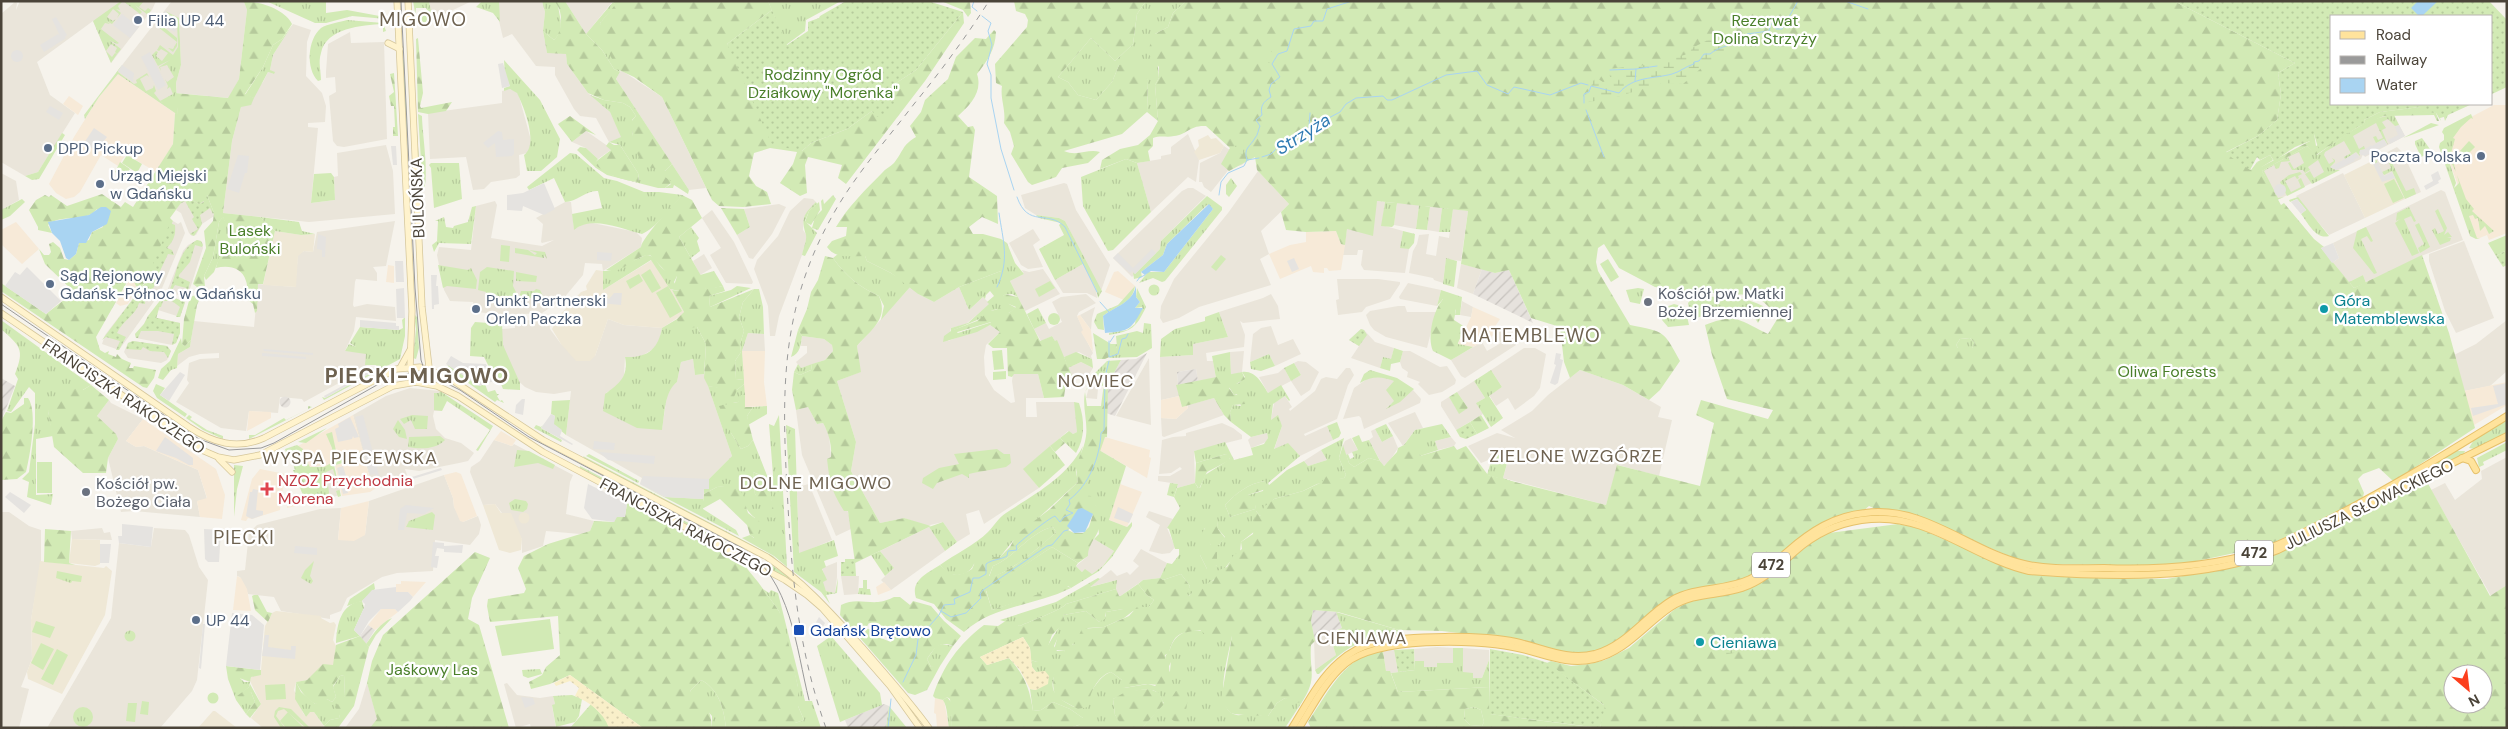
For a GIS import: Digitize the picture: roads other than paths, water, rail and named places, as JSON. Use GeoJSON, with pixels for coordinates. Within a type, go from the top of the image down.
{"type":"FeatureCollection","features":[{"type":"Feature","properties":{"kind":"main road","name":"BULOŃSKA"},"geometry":{"type":"LineString","coordinates":[[397,1],[412,323],[410,366]]}},
{"type":"Feature","properties":{"kind":"main road","name":"BULOŃSKA"},"geometry":{"type":"LineString","coordinates":[[408,1],[423,320],[429,368]]}},
{"type":"Feature","properties":{"kind":"main road"},"geometry":{"type":"LineString","coordinates":[[388,22],[398,18]]}},
{"type":"Feature","properties":{"kind":"main road"},"geometry":{"type":"LineString","coordinates":[[388,43],[400,49]]}},
{"type":"Feature","properties":{"kind":"main road"},"geometry":{"type":"LineString","coordinates":[[407,201],[413,204],[418,200]]}},
{"type":"Feature","properties":{"kind":"main road","name":"FRANCISZKA RAKOCZEGO"},"geometry":{"type":"LineString","coordinates":[[1,297],[197,432],[220,443],[235,445],[264,438],[400,368],[410,366],[429,368],[460,384],[543,440],[767,558],[793,575],[818,597],[896,684],[920,723]]}},
{"type":"Feature","properties":{"kind":"main road","name":"FRANCISZKA RAKOCZEGO"},"geometry":{"type":"LineString","coordinates":[[1,313],[204,451],[218,457],[238,460],[260,455],[386,389],[402,384],[416,382],[437,386],[449,391],[529,444],[790,582],[817,603],[920,723]]}},
{"type":"Feature","properties":{"kind":"main road","name":"BULOŃSKA"},"geometry":{"type":"LineString","coordinates":[[400,368],[410,350]]}},
{"type":"Feature","properties":{"kind":"main road"},"geometry":{"type":"LineString","coordinates":[[410,366],[416,382],[425,376],[429,368]]}},
{"type":"Feature","properties":{"kind":"main road","name":"JULIUSZA SŁOWACKIEGO"},"geometry":{"type":"LineString","coordinates":[[2101,571],[2168,569],[2265,549],[2393,486],[2507,416]]}},
{"type":"Feature","properties":{"kind":"main road","name":"JULIUSZA SŁOWACKIEGO"},"geometry":{"type":"LineString","coordinates":[[1292,728],[1321,682],[1336,665],[1350,654],[1367,646],[1394,640],[1468,638],[1516,642],[1570,656],[1596,653],[1620,642],[1674,599],[1698,590],[1737,584],[1752,578],[1811,532],[1830,522],[1852,514],[1881,512],[1907,515],[1932,524],[2014,562],[2083,570],[2168,574],[2264,555],[2507,436]]}},
{"type":"Feature","properties":{"kind":"main road"},"geometry":{"type":"LineString","coordinates":[[218,457],[232,472]]}},
{"type":"Feature","properties":{"kind":"main road"},"geometry":{"type":"LineString","coordinates":[[2462,458],[2471,461],[2476,470]]}},
{"type":"Feature","properties":{"kind":"main road","name":"JULIUSZA SŁOWACKIEGO"},"geometry":{"type":"LineString","coordinates":[[1299,728],[1338,671],[1351,660],[1366,652],[1393,646],[1471,644],[1514,647],[1561,660],[1594,659],[1622,646],[1678,602],[1695,596],[1730,591],[1748,585],[1766,575],[1816,536],[1838,526],[1859,520],[1885,518],[1916,524],[2020,569],[2083,570]]}},
{"type":"Feature","properties":{"kind":"main road"},"geometry":{"type":"LineString","coordinates":[[758,566],[758,563],[767,558]]}},
{"type":"Feature","properties":{"kind":"main road"},"geometry":{"type":"LineString","coordinates":[[920,723],[929,728]]}},
{"type":"Feature","properties":{"kind":"water"},"geometry":{"type":"Polygon","coordinates":[[[2418,1],[2438,1],[2423,15],[2418,15],[2411,8],[2418,1]]]}},
{"type":"Feature","properties":{"kind":"water"},"geometry":{"type":"Polygon","coordinates":[[[1209,204],[1213,209],[1164,272],[1151,271],[1145,275],[1141,272],[1163,255],[1167,244],[1209,204]]]}},
{"type":"Feature","properties":{"kind":"water"},"geometry":{"type":"Polygon","coordinates":[[[101,207],[106,207],[111,211],[107,224],[92,232],[86,243],[79,243],[76,254],[69,260],[66,258],[60,241],[52,233],[48,222],[89,215],[101,207]]]}},
{"type":"Feature","properties":{"kind":"water"},"geometry":{"type":"Polygon","coordinates":[[[1136,286],[1136,297],[1140,302],[1135,308],[1143,308],[1133,325],[1125,330],[1105,333],[1103,316],[1123,304],[1134,292],[1136,286]]]}},
{"type":"Feature","properties":{"kind":"water"},"geometry":{"type":"Polygon","coordinates":[[[1082,508],[1093,514],[1085,532],[1074,533],[1067,526],[1078,509],[1082,508]]]}},
{"type":"Feature","properties":{"kind":"waterway"},"geometry":{"type":"LineString","coordinates":[[974,1],[972,7],[977,11]]}},
{"type":"Feature","properties":{"kind":"waterway"},"geometry":{"type":"LineString","coordinates":[[1247,160],[1246,150],[1257,135],[1260,126],[1256,120],[1262,115],[1261,109],[1263,104],[1271,97],[1269,90],[1271,84],[1280,77],[1272,64],[1278,54],[1287,51],[1294,29],[1311,26],[1314,21],[1323,21],[1327,9],[1352,1]]}},
{"type":"Feature","properties":{"kind":"waterway","name":"Strzyża"},"geometry":{"type":"LineString","coordinates":[[1584,103],[1584,94],[1589,92],[1591,86],[1619,93],[1637,81],[1675,73],[1699,61],[1704,54],[1710,54],[1722,47],[1747,40],[1747,34],[1769,31],[1771,24],[1775,22],[1776,29],[1782,29],[1798,1]]}},
{"type":"Feature","properties":{"kind":"waterway"},"geometry":{"type":"LineString","coordinates":[[1845,1],[1868,9]]}},
{"type":"Feature","properties":{"kind":"waterway"},"geometry":{"type":"LineString","coordinates":[[982,16],[991,23],[988,31],[992,45],[987,64],[991,75],[991,98],[1001,149],[1014,190]]}},
{"type":"Feature","properties":{"kind":"waterway"},"geometry":{"type":"LineString","coordinates":[[1636,69],[1657,66]]}},
{"type":"Feature","properties":{"kind":"waterway"},"geometry":{"type":"LineString","coordinates":[[1610,70],[1636,69],[1635,81]]}},
{"type":"Feature","properties":{"kind":"waterway","name":"Strzyża"},"geometry":{"type":"LineString","coordinates":[[1262,157],[1271,154],[1279,146],[1284,148],[1286,144],[1300,139],[1306,134],[1309,127],[1317,127],[1323,121],[1340,112],[1346,104],[1356,98],[1383,96],[1387,100],[1392,100],[1446,75],[1477,71],[1487,85],[1508,94],[1514,87],[1550,95],[1581,83],[1588,85]]}},
{"type":"Feature","properties":{"kind":"waterway"},"geometry":{"type":"LineString","coordinates":[[1586,110],[1604,157]]}},
{"type":"Feature","properties":{"kind":"waterway"},"geometry":{"type":"LineString","coordinates":[[1309,127],[1310,113]]}},
{"type":"Feature","properties":{"kind":"waterway","name":"Strzyża"},"geometry":{"type":"LineString","coordinates":[[1219,195],[1221,182],[1228,173],[1244,166],[1247,160],[1259,158]]}},
{"type":"Feature","properties":{"kind":"waterway"},"geometry":{"type":"LineString","coordinates":[[1017,197],[1027,213],[1033,216],[1052,219],[1065,227],[1097,292]]}},
{"type":"Feature","properties":{"kind":"waterway"},"geometry":{"type":"LineString","coordinates":[[997,287],[1004,259],[1004,242],[999,213]]}},
{"type":"Feature","properties":{"kind":"waterway","name":"Strzyża"},"geometry":{"type":"LineString","coordinates":[[1139,278],[1145,275]]}},
{"type":"Feature","properties":{"kind":"waterway","name":"Strzyża"},"geometry":{"type":"LineString","coordinates":[[1137,281],[1140,277]]}},
{"type":"Feature","properties":{"kind":"waterway"},"geometry":{"type":"LineString","coordinates":[[1100,302],[1109,312]]}},
{"type":"Feature","properties":{"kind":"waterway"},"geometry":{"type":"LineString","coordinates":[[1109,341],[1109,357],[1118,354],[1122,339],[1126,338],[1128,334]]}},
{"type":"Feature","properties":{"kind":"waterway","name":"Strzyża"},"geometry":{"type":"LineString","coordinates":[[1110,342],[1114,336]]}},
{"type":"Feature","properties":{"kind":"waterway","name":"Strzyża"},"geometry":{"type":"LineString","coordinates":[[903,682],[916,655],[918,639],[939,615],[944,605],[955,604],[954,599],[970,592],[973,578],[979,578],[986,574],[986,564],[1007,556],[1008,551],[1017,550],[1016,546],[1018,544],[1034,530],[1055,516],[1060,522],[1064,517],[1073,513],[1066,510],[1070,504],[1069,500],[1088,479],[1096,461],[1101,433],[1104,430],[1105,377],[1109,361]]}},
{"type":"Feature","properties":{"kind":"waterway","name":"Strzyża"},"geometry":{"type":"LineString","coordinates":[[1107,384],[1110,376]]}},
{"type":"Feature","properties":{"kind":"waterway"},"geometry":{"type":"LineString","coordinates":[[941,611],[951,617],[966,613],[981,598],[980,594],[983,590],[1047,546],[1052,545],[1064,531],[1068,530]]}},
{"type":"Feature","properties":{"kind":"waterway","name":"Strzyża"},"geometry":{"type":"LineString","coordinates":[[888,728],[891,699]]}},
{"type":"Feature","properties":{"kind":"tram line"},"geometry":{"type":"LineString","coordinates":[[401,1],[415,288],[421,360],[424,369],[430,376]]}},
{"type":"Feature","properties":{"kind":"tram line"},"geometry":{"type":"LineString","coordinates":[[1,304],[199,439],[229,450],[261,448],[274,443],[384,381],[410,373],[424,372],[460,390],[529,437],[742,548],[758,561],[771,577],[789,616],[809,700]]}},
{"type":"Feature","properties":{"kind":"railway"},"geometry":{"type":"LineString","coordinates":[[826,728],[817,701],[804,646],[792,562],[785,430],[787,359],[792,325],[813,255],[839,204],[870,160],[953,54],[989,1]]}},
{"type":"Feature","properties":{"kind":"place","name":"Filia UP 44"},"geometry":{"type":"Point","coordinates":[138,20]}},
{"type":"Feature","properties":{"kind":"place","name":"DPD Pickup"},"geometry":{"type":"Point","coordinates":[48,148]}},
{"type":"Feature","properties":{"kind":"place","name":"Poczta Polska"},"geometry":{"type":"Point","coordinates":[2481,156]}},
{"type":"Feature","properties":{"kind":"place","name":"Urząd Miejski w Gdańsku"},"geometry":{"type":"Point","coordinates":[100,184]}},
{"type":"Feature","properties":{"kind":"place","name":"Sąd Rejonowy Gdańsk-Północ w Gdańsku"},"geometry":{"type":"Point","coordinates":[50,284]}},
{"type":"Feature","properties":{"kind":"place","name":"Kościół pw. Matki Bożej Brzemiennej"},"geometry":{"type":"Point","coordinates":[1648,302]}},
{"type":"Feature","properties":{"kind":"place","name":"Punkt Partnerski Orlen Paczka"},"geometry":{"type":"Point","coordinates":[476,309]}},
{"type":"Feature","properties":{"kind":"place","name":"Góra Matemblewska"},"geometry":{"type":"Point","coordinates":[2324,309]}},
{"type":"Feature","properties":{"kind":"place","name":"NZOZ Przychodnia Morena"},"geometry":{"type":"Point","coordinates":[267,489]}},
{"type":"Feature","properties":{"kind":"place","name":"Kościół pw. Bożego Ciała"},"geometry":{"type":"Point","coordinates":[86,492]}},
{"type":"Feature","properties":{"kind":"place","name":"UP 44"},"geometry":{"type":"Point","coordinates":[196,620]}},
{"type":"Feature","properties":{"kind":"place","name":"Gdańsk Brętowo"},"geometry":{"type":"Point","coordinates":[799,630]}},
{"type":"Feature","properties":{"kind":"place","name":"Cieniawa"},"geometry":{"type":"Point","coordinates":[1700,642]}},
{"type":"Feature","properties":{"kind":"district","name":"MIGOWO"},"geometry":{"type":"Point","coordinates":[423,19]}},
{"type":"Feature","properties":{"kind":"district","name":"MATEMBLEWO"},"geometry":{"type":"Point","coordinates":[1531,335]}},
{"type":"Feature","properties":{"kind":"district","name":"PIECKI-MIGOWO"},"geometry":{"type":"Point","coordinates":[417,376]}},
{"type":"Feature","properties":{"kind":"district","name":"NOWIEC"},"geometry":{"type":"Point","coordinates":[1096,381]}},
{"type":"Feature","properties":{"kind":"district","name":"ZIELONE WZGÓRZE"},"geometry":{"type":"Point","coordinates":[1576,456]}},
{"type":"Feature","properties":{"kind":"district","name":"WYSPA PIECEWSKA"},"geometry":{"type":"Point","coordinates":[350,458]}},
{"type":"Feature","properties":{"kind":"district","name":"DOLNE MIGOWO"},"geometry":{"type":"Point","coordinates":[816,483]}},
{"type":"Feature","properties":{"kind":"district","name":"PIECKI"},"geometry":{"type":"Point","coordinates":[244,537]}},
{"type":"Feature","properties":{"kind":"district","name":"CIENIAWA"},"geometry":{"type":"Point","coordinates":[1362,638]}},
{"type":"Feature","properties":{"kind":"park label","name":"Rezerwat Dolina Strzyży"},"geometry":{"type":"Point","coordinates":[1765,29]}},
{"type":"Feature","properties":{"kind":"park label","name":"Rodzinny Ogród Działkowy \"Morenka\""},"geometry":{"type":"Point","coordinates":[823,83]}},
{"type":"Feature","properties":{"kind":"park label","name":"Lasek Buloński"},"geometry":{"type":"Point","coordinates":[250,239]}},
{"type":"Feature","properties":{"kind":"park label","name":"Oliwa Forests"},"geometry":{"type":"Point","coordinates":[2167,371]}},
{"type":"Feature","properties":{"kind":"park label","name":"Jaśkowy Las"},"geometry":{"type":"Point","coordinates":[432,669]}}]}
